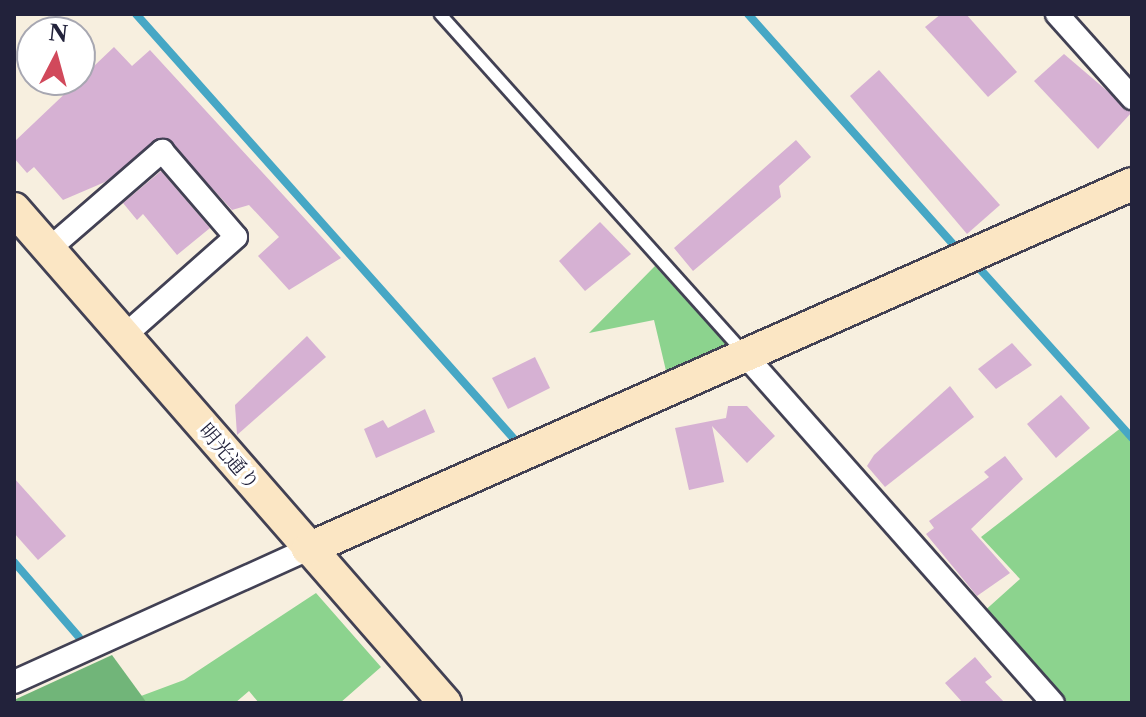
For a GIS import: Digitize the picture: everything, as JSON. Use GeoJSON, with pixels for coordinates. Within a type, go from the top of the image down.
{"type":"FeatureCollection","features":[{"type":"Feature","properties":{"kind":"street"},"geometry":{"type":"LineString","coordinates":[[1057,14],[1132,98]]}},
{"type":"Feature","properties":{"kind":"street"},"geometry":{"type":"LineString","coordinates":[[49,249],[162,151],[227,226],[236,237],[124,336]]}},
{"type":"Feature","properties":{"kind":"street"},"geometry":{"type":"LineString","coordinates":[[14,682],[744,354],[1132,184]]}},
{"type":"Feature","properties":{"kind":"street","name":"明光通り"},"geometry":{"type":"LineString","coordinates":[[14,209],[445,703]]}},
{"type":"Feature","properties":{"kind":"street"},"geometry":{"type":"LineString","coordinates":[[744,354],[1046,701]]}},
{"type":"Feature","properties":{"kind":"lane"},"geometry":{"type":"LineString","coordinates":[[440,14],[744,354]]}},
{"type":"Feature","properties":{"kind":"green space"},"geometry":{"type":"Polygon","coordinates":[[[655,266],[728,346],[667,375],[654,320],[589,333],[655,266]]]}},
{"type":"Feature","properties":{"kind":"green space"},"geometry":{"type":"Polygon","coordinates":[[[1122,427],[1132,438],[1132,703],[1060,703],[981,614],[1020,579],[981,537],[1122,427]]]}},
{"type":"Feature","properties":{"kind":"green space"},"geometry":{"type":"Polygon","coordinates":[[[316,593],[381,667],[340,703],[259,703],[249,691],[235,703],[147,703],[141,696],[184,680],[316,593]]]}},
{"type":"Feature","properties":{"kind":"green space"},"geometry":{"type":"Polygon","coordinates":[[[112,655],[147,703],[14,703],[14,700],[112,655]]]}},
{"type":"Feature","properties":{"kind":"building"},"geometry":{"type":"Polygon","coordinates":[[[941,14],[966,14],[1017,72],[988,97],[925,27],[941,14]]]}},
{"type":"Feature","properties":{"kind":"building"},"geometry":{"type":"Polygon","coordinates":[[[114,47],[132,66],[150,50],[341,258],[289,290],[258,256],[279,237],[249,205],[232,210],[166,138],[105,182],[63,200],[34,167],[27,173],[14,158],[14,142],[62,96],[96,96],[96,64],[114,47]]]}},
{"type":"Feature","properties":{"kind":"building"},"geometry":{"type":"Polygon","coordinates":[[[1064,54],[1132,112],[1098,149],[1034,81],[1064,54]]]}},
{"type":"Feature","properties":{"kind":"building"},"geometry":{"type":"Polygon","coordinates":[[[879,70],[1000,205],[967,234],[850,96],[879,70]]]}},
{"type":"Feature","properties":{"kind":"building"},"geometry":{"type":"Polygon","coordinates":[[[796,140],[811,157],[779,186],[781,197],[693,271],[674,248],[796,140]]]}},
{"type":"Feature","properties":{"kind":"building"},"geometry":{"type":"Polygon","coordinates":[[[161,171],[210,228],[177,255],[143,214],[137,220],[123,203],[161,171]]]}},
{"type":"Feature","properties":{"kind":"building"},"geometry":{"type":"Polygon","coordinates":[[[600,222],[631,254],[585,291],[559,261],[600,222]]]}},
{"type":"Feature","properties":{"kind":"building"},"geometry":{"type":"Polygon","coordinates":[[[307,336],[326,357],[237,435],[235,405],[307,336]]]}},
{"type":"Feature","properties":{"kind":"building"},"geometry":{"type":"Polygon","coordinates":[[[1012,343],[1032,365],[996,389],[978,369],[1012,343]]]}},
{"type":"Feature","properties":{"kind":"building"},"geometry":{"type":"Polygon","coordinates":[[[535,357],[550,388],[508,409],[492,378],[535,357]]]}},
{"type":"Feature","properties":{"kind":"building"},"geometry":{"type":"Polygon","coordinates":[[[950,386],[974,417],[885,487],[867,466],[874,455],[950,386]]]}},
{"type":"Feature","properties":{"kind":"building"},"geometry":{"type":"Polygon","coordinates":[[[1061,395],[1090,428],[1056,458],[1027,424],[1061,395]]]}},
{"type":"Feature","properties":{"kind":"building"},"geometry":{"type":"Polygon","coordinates":[[[728,406],[747,406],[775,436],[747,463],[712,426],[724,482],[689,490],[675,428],[726,418],[728,406]]]}},
{"type":"Feature","properties":{"kind":"building"},"geometry":{"type":"Polygon","coordinates":[[[425,409],[435,432],[376,458],[364,429],[383,420],[388,428],[425,409]]]}},
{"type":"Feature","properties":{"kind":"building"},"geometry":{"type":"Polygon","coordinates":[[[1005,456],[1023,479],[971,529],[1010,573],[977,596],[926,534],[934,528],[929,521],[989,477],[984,472],[1005,456]]]}},
{"type":"Feature","properties":{"kind":"building"},"geometry":{"type":"Polygon","coordinates":[[[14,478],[66,536],[38,560],[14,533],[14,478]]]}},
{"type":"Feature","properties":{"kind":"building"},"geometry":{"type":"Polygon","coordinates":[[[975,657],[992,677],[985,682],[1005,703],[963,703],[945,683],[975,657]]]}},
{"type":"Feature","properties":{"kind":"waterway"},"geometry":{"type":"LineString","coordinates":[[136,14],[515,440]]}},
{"type":"Feature","properties":{"kind":"waterway"},"geometry":{"type":"LineString","coordinates":[[748,14],[953,244]]}},
{"type":"Feature","properties":{"kind":"waterway"},"geometry":{"type":"LineString","coordinates":[[979,268],[1132,438]]}},
{"type":"Feature","properties":{"kind":"waterway"},"geometry":{"type":"LineString","coordinates":[[14,562],[79,637]]}}]}
